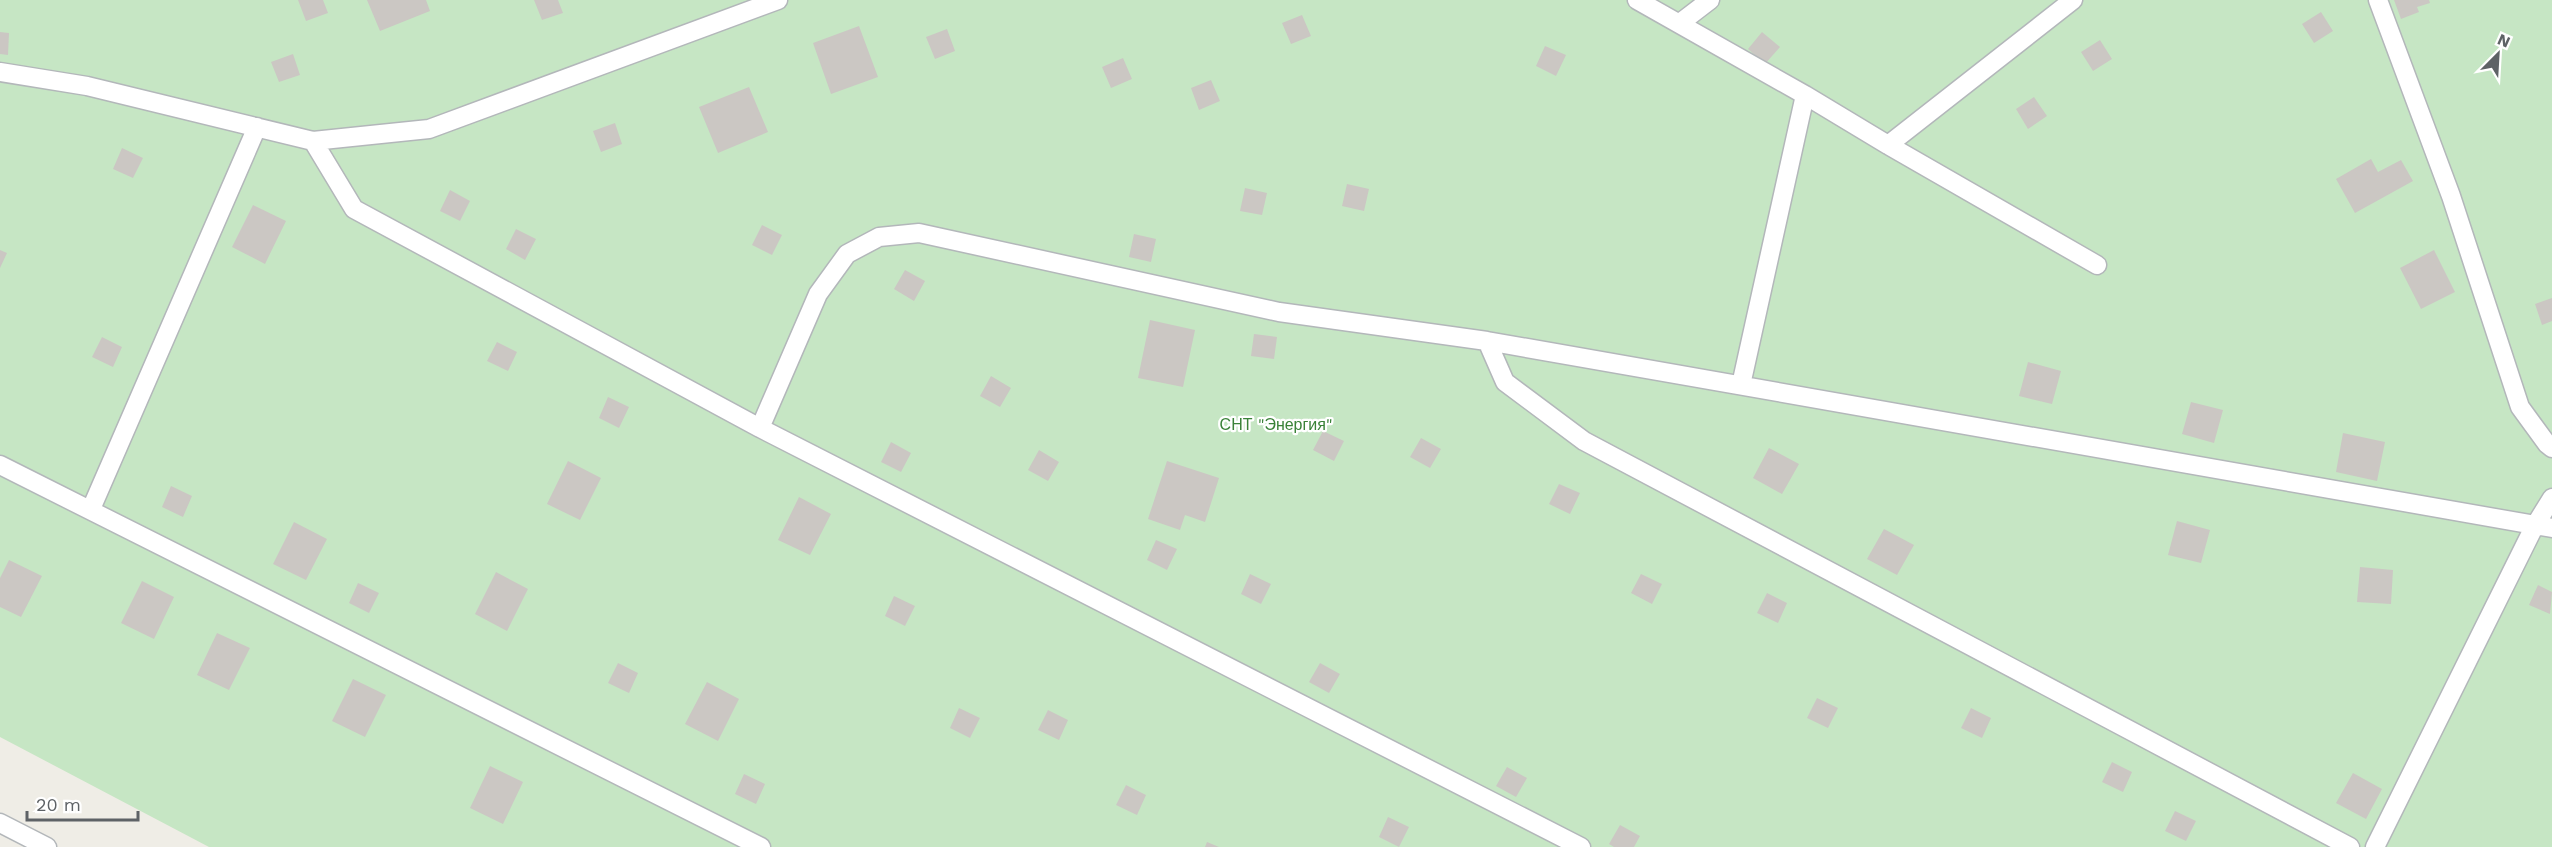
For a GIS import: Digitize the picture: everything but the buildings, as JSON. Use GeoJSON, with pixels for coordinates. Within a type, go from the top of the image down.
{"type":"FeatureCollection","features":[{"type":"Feature","properties":{"kind":"lane"},"geometry":{"type":"LineString","coordinates":[[0,72],[87,86],[313,141],[429,129],[778,0]]}},
{"type":"Feature","properties":{"kind":"lane"},"geometry":{"type":"LineString","coordinates":[[1637,0],[1805,94],[1888,145],[2097,265]]}},
{"type":"Feature","properties":{"kind":"lane"},"geometry":{"type":"LineString","coordinates":[[1680,23],[1710,0]]}},
{"type":"Feature","properties":{"kind":"lane"},"geometry":{"type":"LineString","coordinates":[[1888,145],[2073,0]]}},
{"type":"Feature","properties":{"kind":"lane"},"geometry":{"type":"LineString","coordinates":[[2379,0],[2451,196],[2520,407],[2552,448]]}},
{"type":"Feature","properties":{"kind":"lane"},"geometry":{"type":"LineString","coordinates":[[1741,385],[1805,94]]}},
{"type":"Feature","properties":{"kind":"lane"},"geometry":{"type":"LineString","coordinates":[[91,509],[257,128]]}},
{"type":"Feature","properties":{"kind":"lane"},"geometry":{"type":"LineString","coordinates":[[313,141],[354,209],[760,428],[1581,847]]}},
{"type":"Feature","properties":{"kind":"lane"},"geometry":{"type":"LineString","coordinates":[[760,428],[818,294],[847,254],[879,237],[919,232],[1279,312],[1487,341],[2543,527]]}},
{"type":"Feature","properties":{"kind":"lane"},"geometry":{"type":"LineString","coordinates":[[1487,341],[1505,382],[1584,441],[2350,847]]}},
{"type":"Feature","properties":{"kind":"lane"},"geometry":{"type":"LineString","coordinates":[[0,465],[760,847]]}},
{"type":"Feature","properties":{"kind":"lane"},"geometry":{"type":"LineString","coordinates":[[2375,847],[2543,527],[2552,498]]}},
{"type":"Feature","properties":{"kind":"lane"},"geometry":{"type":"LineString","coordinates":[[0,823],[47,847]]}},
{"type":"Feature","properties":{"kind":"green space","name":"СНТ \"Энергия\""},"geometry":{"type":"Polygon","coordinates":[[[0,0],[2552,0],[2552,847],[209,847],[0,737],[0,0]]]}}]}
